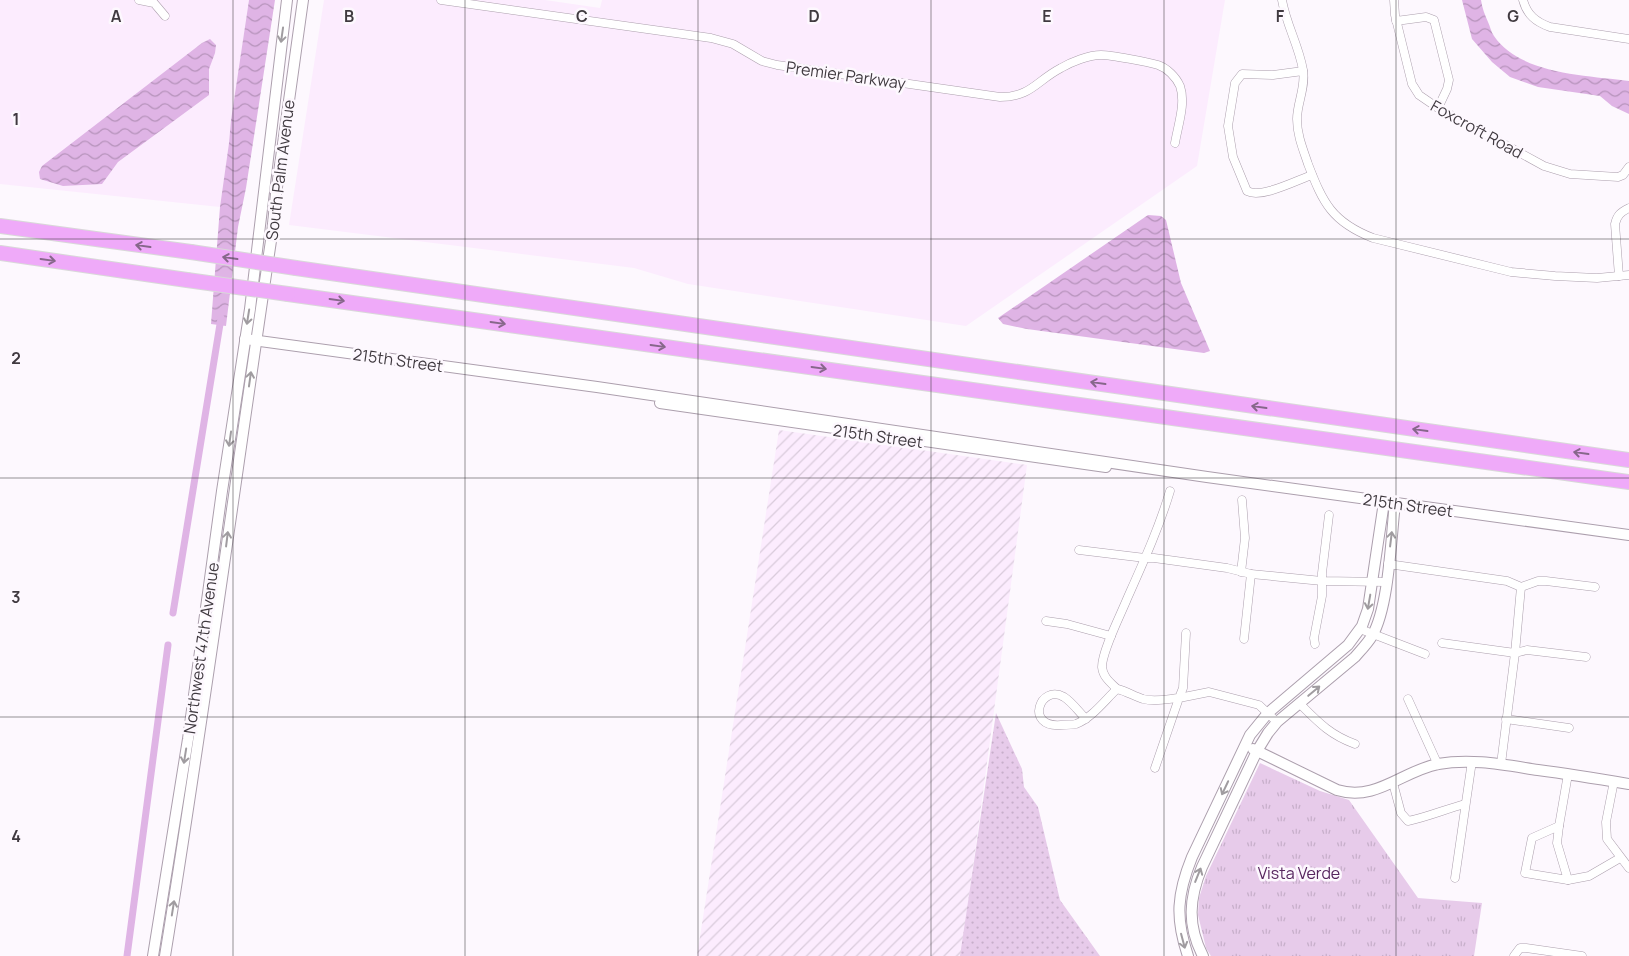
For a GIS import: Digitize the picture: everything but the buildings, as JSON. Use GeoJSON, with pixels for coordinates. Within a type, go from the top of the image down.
{"type":"FeatureCollection","features":[{"type":"Feature","properties":{"kind":"highway"},"geometry":{"type":"LineString","coordinates":[[0,226],[1629,460]]}},
{"type":"Feature","properties":{"kind":"highway"},"geometry":{"type":"LineString","coordinates":[[0,254],[1629,482]]}},
{"type":"Feature","properties":{"kind":"street"},"geometry":{"type":"LineString","coordinates":[[139,0],[154,3],[165,16]]}},
{"type":"Feature","properties":{"kind":"street","name":"South Palm Avenue"},"geometry":{"type":"LineString","coordinates":[[245,339],[262,217],[287,0]]}},
{"type":"Feature","properties":{"kind":"street","name":"South Palm Avenue"},"geometry":{"type":"LineString","coordinates":[[256,340],[303,0]]}},
{"type":"Feature","properties":{"kind":"street","name":"Premier Parkway"},"geometry":{"type":"LineString","coordinates":[[441,0],[711,38],[732,44],[762,61],[777,65],[1000,98],[1014,97],[1025,93],[1061,68],[1085,58],[1100,55],[1158,65],[1170,72],[1179,85],[1182,97],[1175,143]]}},
{"type":"Feature","properties":{"kind":"street"},"geometry":{"type":"LineString","coordinates":[[1282,0],[1300,55],[1303,71],[1303,83],[1297,117],[1298,131],[1318,192],[1327,207],[1344,223],[1374,238],[1511,272],[1597,278],[1629,275]]}},
{"type":"Feature","properties":{"kind":"street","name":"Foxcroft Road"},"geometry":{"type":"LineString","coordinates":[[1394,0],[1396,21],[1412,84],[1420,95],[1438,108],[1544,166],[1570,174],[1618,177],[1623,175],[1629,167]]}},
{"type":"Feature","properties":{"kind":"street"},"geometry":{"type":"LineString","coordinates":[[1523,0],[1525,7],[1532,17],[1550,28],[1629,39]]}},
{"type":"Feature","properties":{"kind":"street"},"geometry":{"type":"LineString","coordinates":[[1396,21],[1426,17],[1434,20],[1449,80],[1438,108]]}},
{"type":"Feature","properties":{"kind":"street"},"geometry":{"type":"LineString","coordinates":[[1303,71],[1273,75],[1242,74],[1238,77],[1236,83],[1228,126],[1233,157],[1247,191],[1255,194],[1261,193],[1312,175]]}},
{"type":"Feature","properties":{"kind":"street"},"geometry":{"type":"LineString","coordinates":[[1619,276],[1615,224],[1616,218],[1622,211],[1629,208]]}},
{"type":"Feature","properties":{"kind":"street","name":"215th Street"},"geometry":{"type":"LineString","coordinates":[[245,339],[617,390],[1396,504],[1629,535]]}},
{"type":"Feature","properties":{"kind":"street","name":"Northwest 47th Avenue"},"geometry":{"type":"LineString","coordinates":[[153,956],[203,639],[222,491],[245,339]]}},
{"type":"Feature","properties":{"kind":"street","name":"Northwest 47th Avenue"},"geometry":{"type":"LineString","coordinates":[[165,956],[201,733],[256,340]]}},
{"type":"Feature","properties":{"kind":"street"},"geometry":{"type":"LineString","coordinates":[[1170,491],[1163,514],[1111,636],[1102,665],[1103,674],[1117,689],[1127,691],[1143,699],[1179,698],[1209,692],[1259,705],[1277,722]]}},
{"type":"Feature","properties":{"kind":"street"},"geometry":{"type":"LineString","coordinates":[[1241,572],[1245,538],[1242,500]]}},
{"type":"Feature","properties":{"kind":"street"},"geometry":{"type":"LineString","coordinates":[[1188,956],[1179,925],[1179,902],[1185,873],[1246,744],[1257,725],[1268,713],[1348,645],[1360,630],[1368,609],[1384,502]]}},
{"type":"Feature","properties":{"kind":"street"},"geometry":{"type":"LineString","coordinates":[[1203,956],[1192,922],[1194,886],[1256,751],[1268,733],[1277,722],[1355,657],[1373,635],[1382,609],[1396,504]]}},
{"type":"Feature","properties":{"kind":"street"},"geometry":{"type":"LineString","coordinates":[[1315,644],[1314,638],[1322,596],[1329,515]]}},
{"type":"Feature","properties":{"kind":"street"},"geometry":{"type":"LineString","coordinates":[[1079,550],[1154,558],[1227,568],[1251,574],[1322,582],[1386,582]]}},
{"type":"Feature","properties":{"kind":"street"},"geometry":{"type":"LineString","coordinates":[[1388,564],[1507,581],[1521,587],[1538,581],[1595,587]]}},
{"type":"Feature","properties":{"kind":"street"},"geometry":{"type":"LineString","coordinates":[[1244,639],[1251,574]]}},
{"type":"Feature","properties":{"kind":"street"},"geometry":{"type":"LineString","coordinates":[[1500,764],[1515,653],[1521,587]]}},
{"type":"Feature","properties":{"kind":"street"},"geometry":{"type":"LineString","coordinates":[[1046,621],[1067,624],[1111,636]]}},
{"type":"Feature","properties":{"kind":"street"},"geometry":{"type":"LineString","coordinates":[[1360,630],[1425,654]]}},
{"type":"Feature","properties":{"kind":"street"},"geometry":{"type":"LineString","coordinates":[[1155,768],[1183,688],[1186,633]]}},
{"type":"Feature","properties":{"kind":"street"},"geometry":{"type":"LineString","coordinates":[[1442,643],[1515,653],[1527,650],[1586,657]]}},
{"type":"Feature","properties":{"kind":"street"},"geometry":{"type":"LineString","coordinates":[[1086,719],[1064,698],[1058,695],[1051,695],[1043,700],[1038,708],[1039,716],[1046,724],[1057,726],[1075,724],[1086,719],[1117,689]]}},
{"type":"Feature","properties":{"kind":"street"},"geometry":{"type":"LineString","coordinates":[[1408,699],[1438,764]]}},
{"type":"Feature","properties":{"kind":"street"},"geometry":{"type":"LineString","coordinates":[[1299,703],[1324,729],[1340,739],[1355,744]]}},
{"type":"Feature","properties":{"kind":"street"},"geometry":{"type":"LineString","coordinates":[[1506,719],[1569,728]]}},
{"type":"Feature","properties":{"kind":"street"},"geometry":{"type":"LineString","coordinates":[[1246,744],[1256,751],[1337,790],[1348,793],[1366,793],[1438,764],[1472,762],[1500,764],[1629,784]]}},
{"type":"Feature","properties":{"kind":"street"},"geometry":{"type":"LineString","coordinates":[[1455,878],[1472,762]]}},
{"type":"Feature","properties":{"kind":"street"},"geometry":{"type":"LineString","coordinates":[[1568,774],[1558,826],[1557,843],[1568,880]]}},
{"type":"Feature","properties":{"kind":"street"},"geometry":{"type":"LineString","coordinates":[[1614,781],[1606,822],[1607,839],[1629,868]]}},
{"type":"Feature","properties":{"kind":"street"},"geometry":{"type":"LineString","coordinates":[[1393,783],[1401,813],[1408,821],[1420,819],[1444,809],[1465,804]]}},
{"type":"Feature","properties":{"kind":"street"},"geometry":{"type":"LineString","coordinates":[[1558,826],[1532,838],[1525,872],[1568,880],[1589,876],[1620,858]]}},
{"type":"Feature","properties":{"kind":"street"},"geometry":{"type":"LineString","coordinates":[[1514,956],[1520,948],[1582,956]]}},
{"type":"Feature","properties":{"kind":"shaded area"},"geometry":{"type":"Polygon","coordinates":[[[0,0],[249,0],[220,207],[0,184],[0,0]]]}},
{"type":"Feature","properties":{"kind":"shaded area"},"geometry":{"type":"Polygon","coordinates":[[[324,0],[545,0],[600,8],[602,0],[1225,0],[1197,166],[966,326],[688,284],[634,268],[289,225],[324,0]]]}},
{"type":"Feature","properties":{"kind":"shaded area"},"geometry":{"type":"Polygon","coordinates":[[[779,430],[1027,465],[961,956],[697,956],[779,430]]]}},
{"type":"Feature","properties":{"kind":"green space"},"geometry":{"type":"Polygon","coordinates":[[[996,713],[1022,769],[1024,787],[1038,807],[1060,900],[1100,956],[960,956],[996,713]]]}},
{"type":"Feature","properties":{"kind":"green space","name":"Vista Verde"},"geometry":{"type":"Polygon","coordinates":[[[1260,763],[1320,791],[1349,800],[1418,898],[1482,903],[1474,956],[1211,956],[1206,948],[1198,915],[1199,898],[1206,876],[1260,763]]]}},
{"type":"Feature","properties":{"kind":"water"},"geometry":{"type":"Polygon","coordinates":[[[249,0],[275,0],[246,188],[238,227],[226,326],[211,324],[220,207],[249,0]]]}},
{"type":"Feature","properties":{"kind":"water"},"geometry":{"type":"Polygon","coordinates":[[[1462,0],[1481,0],[1494,36],[1506,49],[1520,59],[1556,71],[1629,81],[1629,114],[1612,106],[1600,96],[1538,87],[1510,77],[1492,62],[1472,39],[1462,0]]]}},
{"type":"Feature","properties":{"kind":"water"},"geometry":{"type":"Polygon","coordinates":[[[210,39],[216,45],[209,69],[209,95],[118,162],[102,184],[63,186],[40,179],[39,172],[42,166],[202,43],[210,39]]]}},
{"type":"Feature","properties":{"kind":"water"},"geometry":{"type":"Polygon","coordinates":[[[1148,215],[1161,216],[1166,220],[1181,283],[1210,351],[1204,353],[1027,329],[1003,324],[998,318],[1148,215]]]}},
{"type":"Feature","properties":{"kind":"waterway"},"geometry":{"type":"LineString","coordinates":[[173,613],[221,318]]}},
{"type":"Feature","properties":{"kind":"waterway"},"geometry":{"type":"LineString","coordinates":[[127,956],[168,645]]}}]}
